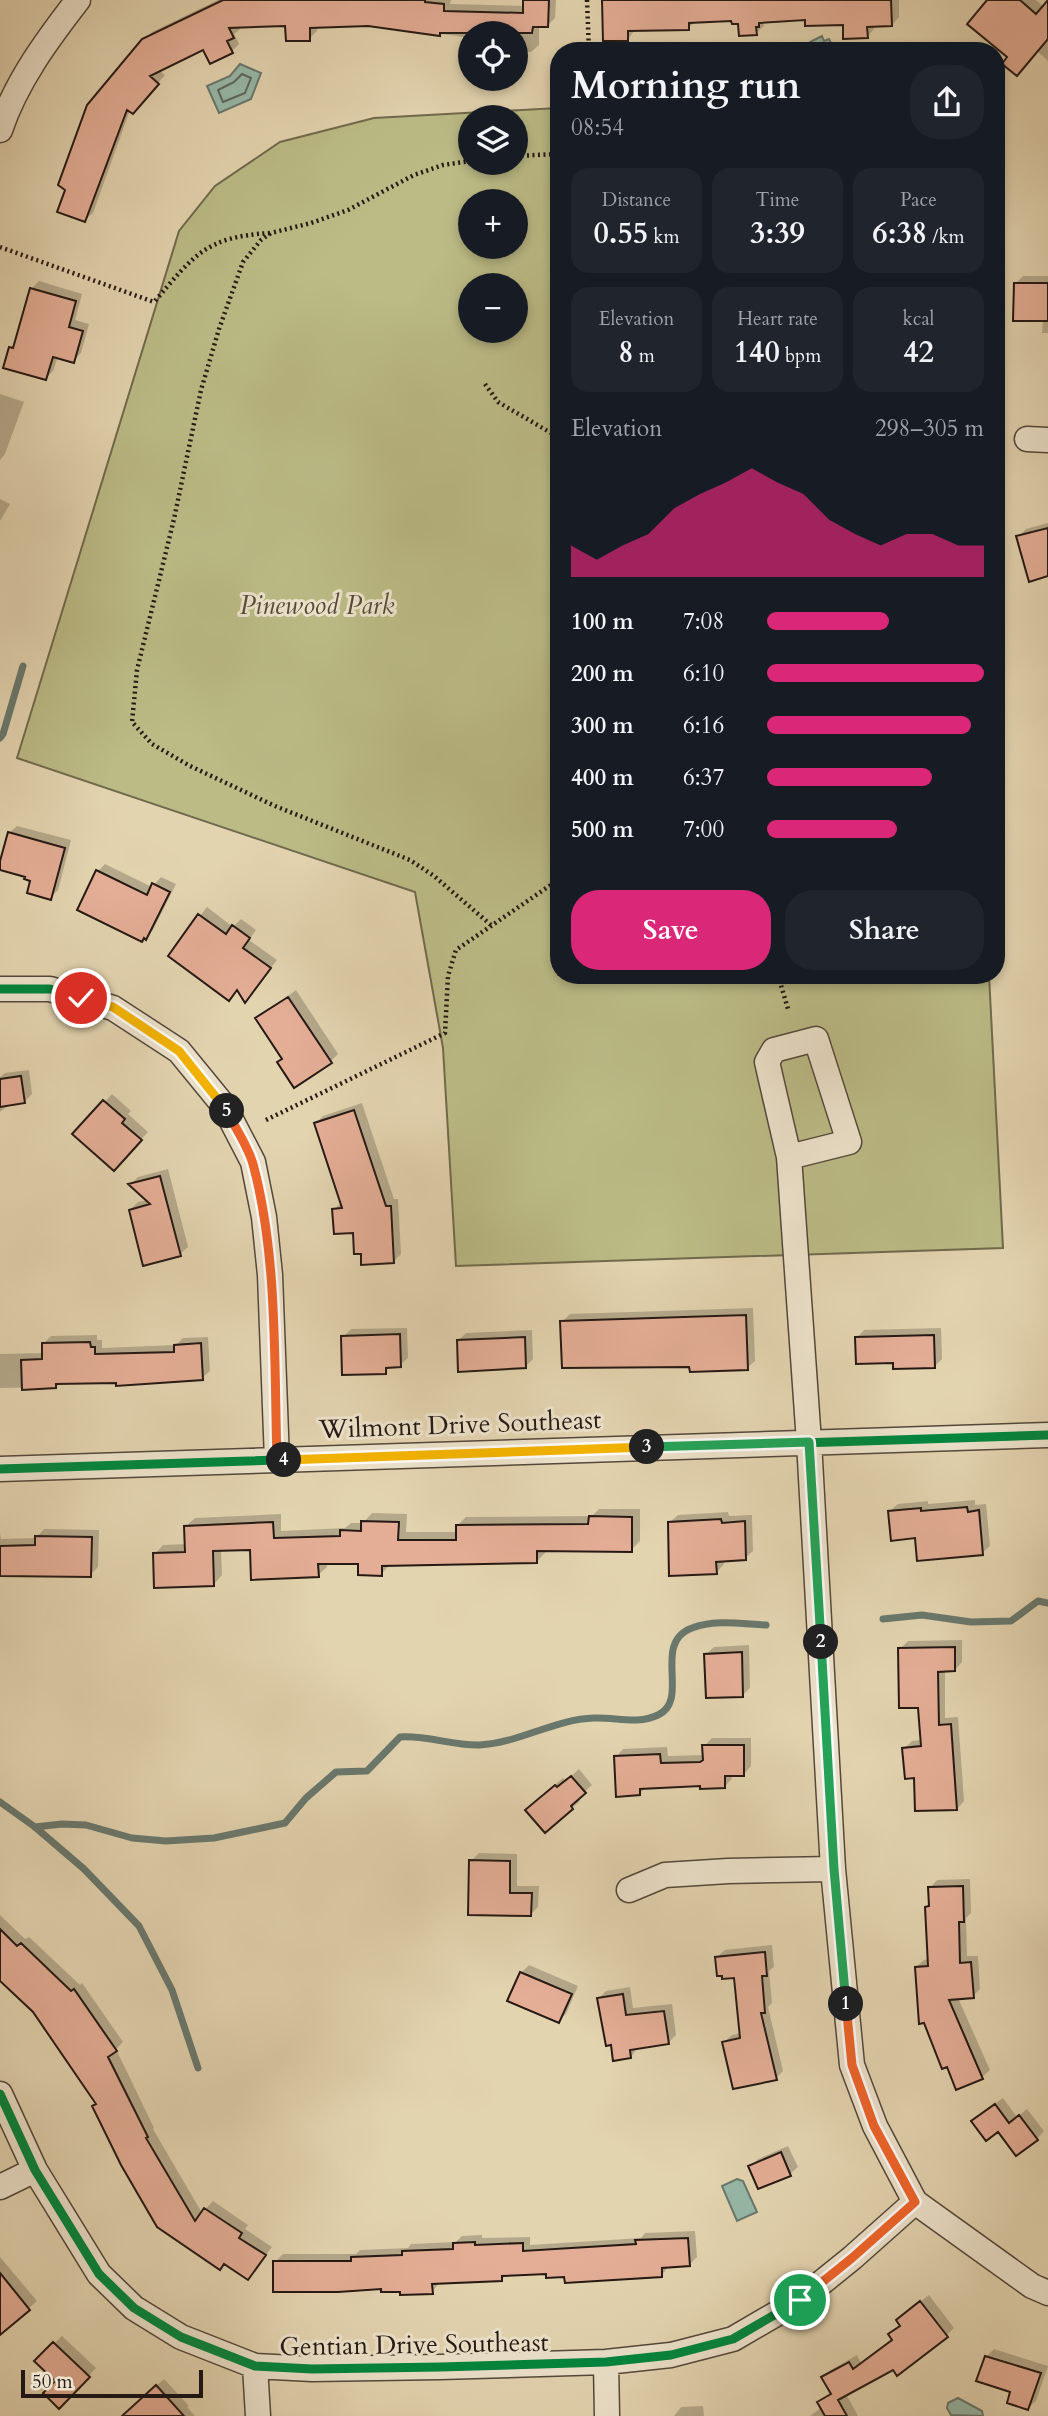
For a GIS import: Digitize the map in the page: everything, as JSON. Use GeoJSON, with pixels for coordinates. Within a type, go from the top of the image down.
{"type":"FeatureCollection","features":[{"type":"Feature","properties":{"kind":"street"},"geometry":{"type":"LineString","coordinates":[[0,130],[43,46],[78,0]]}},
{"type":"Feature","properties":{"kind":"street"},"geometry":{"type":"LineString","coordinates":[[0,989],[50,989],[113,1007],[179,1051],[224,1106],[253,1162],[264,1217],[270,1282],[277,1460]]}},
{"type":"Feature","properties":{"kind":"street"},"geometry":{"type":"LineString","coordinates":[[789,1157],[849,1142],[816,1039],[774,1050],[767,1062],[789,1157],[834,1869],[852,2065],[874,2126],[915,2202],[1032,2286],[1048,2293]]}},
{"type":"Feature","properties":{"kind":"street","name":"Wilmont Drive Southeast"},"geometry":{"type":"LineString","coordinates":[[0,1469],[1048,1435]]}},
{"type":"Feature","properties":{"kind":"street"},"geometry":{"type":"LineString","coordinates":[[629,1890],[665,1875],[834,1869]]}},
{"type":"Feature","properties":{"kind":"street","name":"Gentian Drive Southeast"},"geometry":{"type":"LineString","coordinates":[[0,2094],[35,2170],[99,2274],[134,2308],[181,2337],[255,2366],[353,2369],[606,2362],[671,2354],[733,2339],[800,2300],[915,2202]]}},
{"type":"Feature","properties":{"kind":"street"},"geometry":{"type":"LineString","coordinates":[[0,2187],[35,2170]]}},
{"type":"Feature","properties":{"kind":"street"},"geometry":{"type":"LineString","coordinates":[[606,2362],[607,2416]]}},
{"type":"Feature","properties":{"kind":"street"},"geometry":{"type":"LineString","coordinates":[[255,2366],[258,2416]]}},
{"type":"Feature","properties":{"kind":"path"},"geometry":{"type":"LineString","coordinates":[[587,0],[589,42]]}},
{"type":"Feature","properties":{"kind":"path"},"geometry":{"type":"LineString","coordinates":[[528,155],[550,154]]}},
{"type":"Feature","properties":{"kind":"path"},"geometry":{"type":"LineString","coordinates":[[0,247],[153,302],[180,270],[205,249],[233,238],[271,233],[311,223],[348,210],[414,175],[458,163]]}},
{"type":"Feature","properties":{"kind":"path"},"geometry":{"type":"LineString","coordinates":[[271,233],[261,240],[243,262],[201,390],[174,519],[137,670],[132,722],[152,744],[190,766],[286,810],[410,860],[434,876],[491,925]]}},
{"type":"Feature","properties":{"kind":"path"},"geometry":{"type":"LineString","coordinates":[[485,384],[498,402],[550,432]]}},
{"type":"Feature","properties":{"kind":"path"},"geometry":{"type":"LineString","coordinates":[[265,1120],[445,1033],[448,976],[456,950],[550,885]]}},
{"type":"Feature","properties":{"kind":"path"},"geometry":{"type":"LineString","coordinates":[[781,984],[788,1009]]}},
{"type":"Feature","properties":{"kind":"green space","name":"Pinewood Park"},"geometry":{"type":"Polygon","coordinates":[[[550,108],[550,984],[989,984],[1003,1248],[456,1266],[443,1048],[415,892],[17,758],[179,231],[215,186],[280,142],[374,118],[458,113],[458,175],[528,175],[528,110],[550,108]]]}},
{"type":"Feature","properties":{"kind":"water"},"geometry":{"type":"Polygon","coordinates":[[[822,36],[824,41],[829,39],[830,42],[810,42],[822,36]]]}},
{"type":"Feature","properties":{"kind":"water"},"geometry":{"type":"Polygon","coordinates":[[[240,64],[261,73],[251,99],[219,113],[207,86],[230,76],[240,64]]]}},
{"type":"Feature","properties":{"kind":"water"},"geometry":{"type":"Polygon","coordinates":[[[737,2179],[743,2181],[757,2212],[737,2221],[722,2186],[737,2179]]]}},
{"type":"Feature","properties":{"kind":"water"},"geometry":{"type":"Polygon","coordinates":[[[958,2398],[982,2411],[983,2416],[951,2415],[947,2408],[948,2403],[958,2398]]]}},
{"type":"Feature","properties":{"kind":"building"},"geometry":{"type":"Polygon","coordinates":[[[223,0],[425,0],[444,4],[444,11],[523,13],[523,0],[549,0],[548,27],[533,27],[532,33],[528,33],[528,21],[458,21],[458,33],[440,33],[440,36],[368,26],[310,28],[310,41],[286,41],[285,26],[229,28],[234,38],[227,41],[233,53],[210,64],[203,50],[150,76],[159,84],[133,114],[127,110],[85,222],[57,212],[65,190],[58,185],[87,105],[142,39],[223,0]]]}},
{"type":"Feature","properties":{"kind":"building"},"geometry":{"type":"Polygon","coordinates":[[[602,0],[891,0],[892,26],[867,27],[868,38],[843,39],[843,25],[805,26],[805,20],[759,23],[759,27],[756,27],[757,35],[739,36],[738,24],[732,24],[731,21],[689,23],[689,30],[628,31],[628,41],[603,41],[602,0]]]}},
{"type":"Feature","properties":{"kind":"building"},"geometry":{"type":"Polygon","coordinates":[[[987,0],[1020,0],[1036,14],[1048,0],[1048,39],[1017,76],[1005,66],[1005,42],[989,42],[967,24],[987,0]]]}},
{"type":"Feature","properties":{"kind":"building"},"geometry":{"type":"Polygon","coordinates":[[[1014,283],[1048,283],[1048,321],[1013,321],[1014,283]]]}},
{"type":"Feature","properties":{"kind":"building"},"geometry":{"type":"Polygon","coordinates":[[[30,288],[76,301],[69,327],[83,331],[74,363],[53,357],[46,380],[3,368],[9,347],[13,348],[30,288]]]}},
{"type":"Feature","properties":{"kind":"building"},"geometry":{"type":"Polygon","coordinates":[[[1048,528],[1048,576],[1029,582],[1016,536],[1048,528]]]}},
{"type":"Feature","properties":{"kind":"building"},"geometry":{"type":"Polygon","coordinates":[[[8,832],[65,848],[51,900],[27,893],[30,881],[24,879],[25,877],[0,870],[8,832]]]}},
{"type":"Feature","properties":{"kind":"building"},"geometry":{"type":"Polygon","coordinates":[[[96,870],[147,895],[152,883],[170,892],[146,940],[144,938],[142,942],[77,910],[96,870]]]}},
{"type":"Feature","properties":{"kind":"building"},"geometry":{"type":"Polygon","coordinates":[[[198,914],[226,934],[232,925],[250,938],[243,948],[271,968],[245,1003],[237,990],[229,1001],[168,956],[198,914]]]}},
{"type":"Feature","properties":{"kind":"building"},"geometry":{"type":"Polygon","coordinates":[[[288,997],[332,1063],[294,1088],[277,1062],[282,1059],[255,1018],[288,997]]]}},
{"type":"Feature","properties":{"kind":"building"},"geometry":{"type":"Polygon","coordinates":[[[21,1076],[25,1103],[0,1107],[0,1079],[21,1076]]]}},
{"type":"Feature","properties":{"kind":"building"},"geometry":{"type":"Polygon","coordinates":[[[103,1100],[125,1119],[122,1123],[142,1140],[114,1171],[72,1134],[103,1100]]]}},
{"type":"Feature","properties":{"kind":"building"},"geometry":{"type":"Polygon","coordinates":[[[354,1110],[386,1206],[391,1206],[394,1263],[361,1265],[361,1254],[354,1254],[353,1233],[334,1234],[332,1209],[342,1208],[314,1123],[354,1110]]]}},
{"type":"Feature","properties":{"kind":"building"},"geometry":{"type":"Polygon","coordinates":[[[160,1176],[181,1256],[143,1266],[129,1210],[150,1204],[128,1184],[160,1176]]]}},
{"type":"Feature","properties":{"kind":"building"},"geometry":{"type":"Polygon","coordinates":[[[746,1315],[748,1370],[690,1372],[689,1367],[562,1368],[560,1321],[746,1315]]]}},
{"type":"Feature","properties":{"kind":"building"},"geometry":{"type":"Polygon","coordinates":[[[400,1334],[401,1367],[386,1368],[386,1374],[342,1375],[341,1336],[400,1334]]]}},
{"type":"Feature","properties":{"kind":"building"},"geometry":{"type":"Polygon","coordinates":[[[934,1335],[935,1368],[893,1369],[893,1363],[856,1364],[855,1337],[934,1335]]]}},
{"type":"Feature","properties":{"kind":"building"},"geometry":{"type":"Polygon","coordinates":[[[525,1337],[526,1368],[458,1372],[457,1340],[525,1337]]]}},
{"type":"Feature","properties":{"kind":"building"},"geometry":{"type":"Polygon","coordinates":[[[90,1342],[91,1347],[95,1347],[95,1354],[174,1352],[174,1345],[201,1343],[203,1380],[116,1386],[116,1383],[56,1384],[56,1388],[22,1390],[21,1360],[42,1359],[42,1343],[90,1342]]]}},
{"type":"Feature","properties":{"kind":"building"},"geometry":{"type":"Polygon","coordinates":[[[967,1507],[968,1512],[979,1510],[983,1555],[917,1561],[915,1538],[891,1541],[888,1511],[967,1507]]]}},
{"type":"Feature","properties":{"kind":"building"},"geometry":{"type":"Polygon","coordinates":[[[589,1516],[632,1517],[632,1552],[537,1551],[537,1563],[382,1566],[382,1576],[358,1575],[358,1564],[318,1564],[319,1577],[251,1580],[250,1550],[213,1551],[214,1586],[154,1588],[153,1553],[185,1552],[184,1526],[273,1522],[274,1538],[340,1536],[340,1530],[361,1531],[361,1521],[399,1522],[398,1540],[456,1540],[456,1525],[588,1524],[589,1516]]]}},
{"type":"Feature","properties":{"kind":"building"},"geometry":{"type":"Polygon","coordinates":[[[721,1519],[722,1523],[745,1521],[746,1560],[716,1562],[717,1574],[669,1576],[668,1522],[721,1519]]]}},
{"type":"Feature","properties":{"kind":"building"},"geometry":{"type":"Polygon","coordinates":[[[35,1536],[92,1537],[91,1577],[0,1576],[0,1546],[35,1545],[35,1536]]]}},
{"type":"Feature","properties":{"kind":"building"},"geometry":{"type":"Polygon","coordinates":[[[955,1647],[955,1671],[938,1672],[939,1725],[951,1724],[957,1810],[915,1811],[914,1778],[905,1779],[902,1748],[921,1746],[918,1708],[899,1708],[898,1648],[955,1647]]]}},
{"type":"Feature","properties":{"kind":"building"},"geometry":{"type":"Polygon","coordinates":[[[742,1652],[743,1697],[706,1698],[704,1654],[742,1652]]]}},
{"type":"Feature","properties":{"kind":"building"},"geometry":{"type":"Polygon","coordinates":[[[702,1745],[744,1745],[744,1776],[725,1776],[725,1788],[700,1789],[700,1786],[640,1789],[640,1795],[616,1797],[614,1756],[660,1754],[661,1763],[700,1762],[703,1760],[702,1745]]]}},
{"type":"Feature","properties":{"kind":"building"},"geometry":{"type":"Polygon","coordinates":[[[571,1776],[586,1793],[571,1806],[573,1809],[545,1833],[525,1810],[555,1785],[557,1787],[571,1776]]]}},
{"type":"Feature","properties":{"kind":"building"},"geometry":{"type":"Polygon","coordinates":[[[469,1860],[510,1861],[510,1893],[532,1893],[531,1916],[468,1915],[469,1860]]]}},
{"type":"Feature","properties":{"kind":"building"},"geometry":{"type":"Polygon","coordinates":[[[963,1886],[964,1922],[959,1922],[960,1963],[971,1962],[974,1998],[949,2000],[983,2079],[956,2090],[947,2067],[942,2069],[924,2023],[919,2024],[915,1967],[928,1966],[925,1907],[929,1906],[928,1887],[963,1886]]]}},
{"type":"Feature","properties":{"kind":"building"},"geometry":{"type":"Polygon","coordinates":[[[0,1929],[17,1946],[21,1943],[71,1991],[74,1989],[117,2051],[108,2057],[148,2137],[146,2138],[195,2221],[204,2208],[242,2233],[239,2238],[266,2255],[248,2280],[224,2264],[220,2270],[157,2227],[121,2165],[92,2106],[96,2104],[33,2012],[0,1981],[0,1929]]]}},
{"type":"Feature","properties":{"kind":"building"},"geometry":{"type":"Polygon","coordinates":[[[765,1952],[767,1976],[762,1976],[765,2013],[761,2013],[777,2080],[733,2089],[722,2042],[740,2038],[734,1978],[722,1979],[722,1976],[717,1976],[715,1957],[765,1952]]]}},
{"type":"Feature","properties":{"kind":"building"},"geometry":{"type":"Polygon","coordinates":[[[520,1972],[572,1994],[559,2023],[507,2001],[520,1972]]]}},
{"type":"Feature","properties":{"kind":"building"},"geometry":{"type":"Polygon","coordinates":[[[623,1994],[626,2015],[664,2011],[669,2044],[630,2050],[631,2058],[613,2061],[611,2045],[606,2046],[597,1998],[623,1994]]]}},
{"type":"Feature","properties":{"kind":"building"},"geometry":{"type":"Polygon","coordinates":[[[995,2104],[1009,2123],[1019,2115],[1038,2140],[1016,2156],[998,2132],[986,2141],[971,2121],[995,2104]]]}},
{"type":"Feature","properties":{"kind":"building"},"geometry":{"type":"Polygon","coordinates":[[[781,2152],[791,2176],[758,2189],[748,2166],[781,2152]]]}},
{"type":"Feature","properties":{"kind":"building"},"geometry":{"type":"Polygon","coordinates":[[[688,2238],[690,2266],[662,2268],[662,2277],[565,2283],[564,2277],[546,2278],[546,2274],[502,2276],[502,2281],[432,2284],[433,2294],[400,2295],[400,2292],[381,2292],[381,2289],[273,2292],[273,2261],[351,2261],[351,2257],[402,2255],[402,2251],[453,2249],[453,2243],[523,2243],[523,2251],[636,2244],[635,2240],[688,2238]]]}},
{"type":"Feature","properties":{"kind":"building"},"geometry":{"type":"Polygon","coordinates":[[[0,2273],[30,2310],[0,2335],[0,2273]]]}},
{"type":"Feature","properties":{"kind":"building"},"geometry":{"type":"Polygon","coordinates":[[[920,2301],[948,2337],[897,2376],[893,2370],[838,2400],[847,2416],[825,2416],[817,2402],[831,2394],[821,2377],[849,2362],[853,2369],[892,2340],[888,2334],[900,2326],[896,2320],[920,2301]]]}},
{"type":"Feature","properties":{"kind":"building"},"geometry":{"type":"Polygon","coordinates":[[[53,2342],[90,2377],[59,2409],[43,2393],[55,2381],[34,2361],[53,2342]]]}},
{"type":"Feature","properties":{"kind":"building"},"geometry":{"type":"Polygon","coordinates":[[[985,2356],[1041,2373],[1028,2410],[1007,2403],[1010,2392],[976,2381],[985,2356]]]}},
{"type":"Feature","properties":{"kind":"building"},"geometry":{"type":"Polygon","coordinates":[[[156,2385],[184,2416],[122,2416],[156,2385]]]}},
{"type":"Feature","properties":{"kind":"waterway"},"geometry":{"type":"LineString","coordinates":[[0,738],[23,666]]}},
{"type":"Feature","properties":{"kind":"waterway"},"geometry":{"type":"LineString","coordinates":[[883,1619],[922,1615],[971,1622],[1011,1621],[1038,1601],[1048,1603]]}},
{"type":"Feature","properties":{"kind":"waterway"},"geometry":{"type":"LineString","coordinates":[[35,1827],[86,1825],[132,1838],[166,1841],[214,1838],[285,1823],[306,1798],[336,1772],[367,1771],[400,1737],[480,1745],[509,1740],[580,1719],[634,1720],[658,1715],[667,1708],[671,1697],[672,1658],[680,1635],[701,1625],[766,1625]]}},
{"type":"Feature","properties":{"kind":"waterway"},"geometry":{"type":"LineString","coordinates":[[0,1802],[35,1827],[84,1869],[139,1926],[172,1990],[198,2068]]}},
{"type":"Feature","properties":{"kind":"cycle path"},"geometry":{"type":"LineString","coordinates":[[0,989],[50,989],[113,1008],[179,1051],[224,1106],[253,1162],[264,1217],[270,1275],[277,1460]]}},
{"type":"Feature","properties":{"kind":"cycle path"},"geometry":{"type":"LineString","coordinates":[[0,1469],[1048,1435]]}},
{"type":"Feature","properties":{"kind":"cycle path"},"geometry":{"type":"LineString","coordinates":[[0,2094],[35,2170],[99,2274],[134,2308],[181,2337],[255,2366],[312,2369],[440,2367],[606,2362],[671,2355],[733,2339],[800,2300],[915,2202]]}},
{"type":"Feature","properties":{"kind":"route"},"geometry":{"type":"LineString","coordinates":[[81,998],[113,1007],[179,1051],[224,1106],[253,1162],[264,1217],[270,1275],[277,1460],[809,1442],[834,1869],[852,2065],[874,2126],[915,2202],[800,2300]]}}]}
